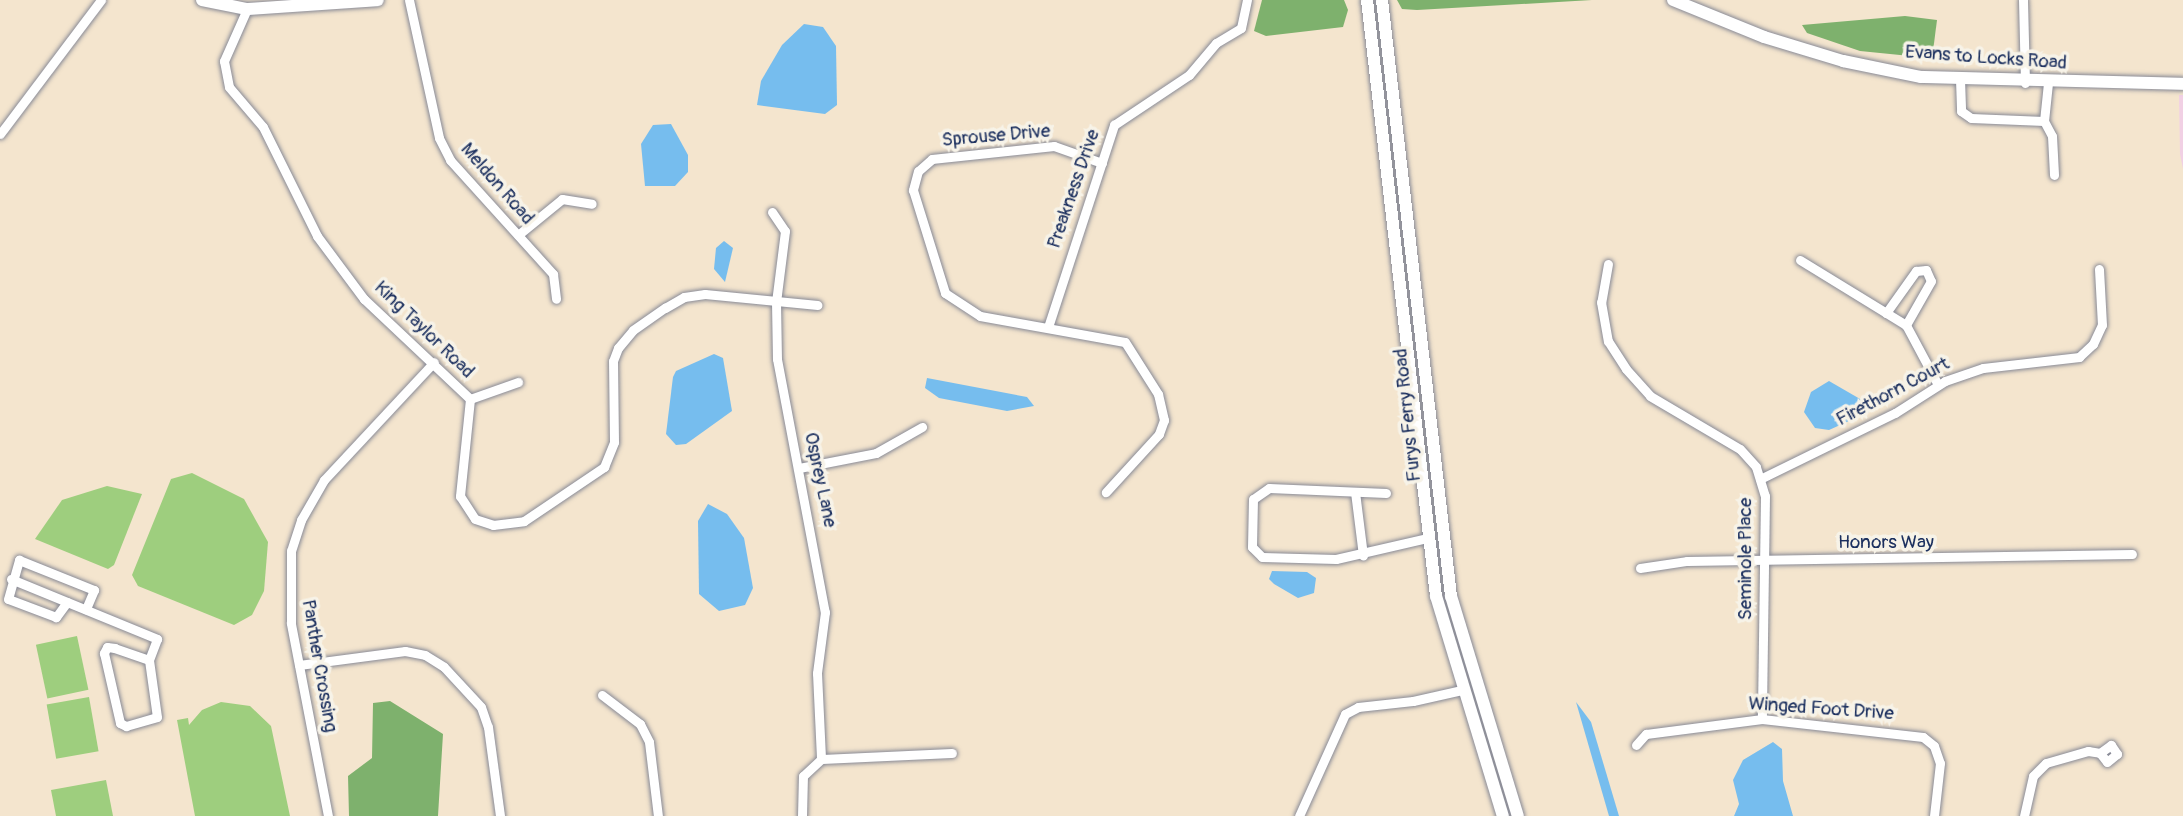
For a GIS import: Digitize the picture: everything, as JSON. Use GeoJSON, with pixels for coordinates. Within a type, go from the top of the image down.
{"type":"FeatureCollection","features":[{"type":"Feature","properties":{"kind":"main road"},"geometry":{"type":"LineString","coordinates":[[202,0],[247,9],[378,0]]}},
{"type":"Feature","properties":{"kind":"main road","name":"Furys Ferry Road"},"geometry":{"type":"LineString","coordinates":[[1367,0],[1427,538],[1436,596],[1462,690],[1503,816]]}},
{"type":"Feature","properties":{"kind":"main road","name":"Furys Ferry Road"},"geometry":{"type":"LineString","coordinates":[[1382,0],[1451,596],[1518,816]]}},
{"type":"Feature","properties":{"kind":"main road","name":"Evans to Locks Road"},"geometry":{"type":"LineString","coordinates":[[1673,0],[1763,37],[1843,61],[1921,77],[2025,83],[2183,83]]}},
{"type":"Feature","properties":{"kind":"street"},"geometry":{"type":"LineString","coordinates":[[0,134],[101,0]]}},
{"type":"Feature","properties":{"kind":"street","name":"Meldon Road"},"geometry":{"type":"LineString","coordinates":[[410,0],[439,138],[450,160],[553,274],[556,299]]}},
{"type":"Feature","properties":{"kind":"street","name":"Preakness Drive"},"geometry":{"type":"LineString","coordinates":[[1048,327],[1102,163],[1120,117],[1189,75],[1216,43],[1241,28],[1247,0]]}},
{"type":"Feature","properties":{"kind":"street"},"geometry":{"type":"LineString","coordinates":[[2023,0],[2025,83]]}},
{"type":"Feature","properties":{"kind":"street","name":"King Taylor Road"},"geometry":{"type":"LineString","coordinates":[[247,9],[224,61],[229,87],[263,127],[324,245],[364,299],[435,362],[470,399],[460,481],[465,508],[475,519],[493,525],[524,521],[604,467],[614,442],[613,361],[633,330],[684,297],[705,294],[817,305]]}},
{"type":"Feature","properties":{"kind":"street"},"geometry":{"type":"LineString","coordinates":[[1960,79],[1961,110],[1971,118],[2044,121]]}},
{"type":"Feature","properties":{"kind":"street"},"geometry":{"type":"LineString","coordinates":[[2048,83],[2044,121],[2052,136],[2054,174]]}},
{"type":"Feature","properties":{"kind":"street","name":"Sprouse Drive"},"geometry":{"type":"LineString","coordinates":[[1102,163],[1054,146],[932,159],[918,171],[913,190],[917,212],[946,293],[980,316],[1125,342],[1158,394],[1164,420],[1159,434],[1106,492]]}},
{"type":"Feature","properties":{"kind":"street"},"geometry":{"type":"LineString","coordinates":[[518,235],[562,199],[592,204]]}},
{"type":"Feature","properties":{"kind":"street","name":"Osprey Lane"},"geometry":{"type":"LineString","coordinates":[[772,212],[785,231],[776,302],[777,359],[825,612],[817,673],[821,759]]}},
{"type":"Feature","properties":{"kind":"street"},"geometry":{"type":"LineString","coordinates":[[1800,260],[1906,325],[1938,385]]}},
{"type":"Feature","properties":{"kind":"street","name":"Seminole Place"},"geometry":{"type":"LineString","coordinates":[[1608,264],[1601,302],[1608,341],[1626,369],[1650,396],[1740,449],[1756,467],[1765,496],[1762,719]]}},
{"type":"Feature","properties":{"kind":"street"},"geometry":{"type":"LineString","coordinates":[[1886,313],[1916,271],[1926,270],[1931,281],[1906,325]]}},
{"type":"Feature","properties":{"kind":"street","name":"Firethorn Court"},"geometry":{"type":"LineString","coordinates":[[1760,479],[1895,413],[1938,385],[1983,368],[2079,357],[2093,344],[2102,325],[2099,270]]}},
{"type":"Feature","properties":{"kind":"street","name":"Panther Crossing"},"geometry":{"type":"LineString","coordinates":[[328,816],[299,665],[288,581],[301,520],[324,480],[435,362]]}},
{"type":"Feature","properties":{"kind":"street"},"geometry":{"type":"LineString","coordinates":[[470,399],[518,382]]}},
{"type":"Feature","properties":{"kind":"street"},"geometry":{"type":"LineString","coordinates":[[799,468],[876,453],[922,427]]}},
{"type":"Feature","properties":{"kind":"street"},"geometry":{"type":"LineString","coordinates":[[1386,493],[1269,488],[1253,499],[1250,541],[1262,557],[1336,559],[1363,555],[1427,538]]}},
{"type":"Feature","properties":{"kind":"street"},"geometry":{"type":"LineString","coordinates":[[1355,492],[1363,555]]}},
{"type":"Feature","properties":{"kind":"street","name":"Honors Way"},"geometry":{"type":"LineString","coordinates":[[1640,568],[1687,561],[2132,554]]}},
{"type":"Feature","properties":{"kind":"street"},"geometry":{"type":"LineString","coordinates":[[67,601],[56,617],[8,599],[11,579],[19,560],[94,590],[86,609]]}},
{"type":"Feature","properties":{"kind":"street"},"geometry":{"type":"LineString","coordinates":[[11,579],[158,639],[149,660],[157,716],[126,726],[120,723],[104,653],[107,647],[115,648],[149,660]]}},
{"type":"Feature","properties":{"kind":"street"},"geometry":{"type":"LineString","coordinates":[[299,665],[405,651],[425,655],[444,667],[481,707],[488,727],[500,816]]}},
{"type":"Feature","properties":{"kind":"street"},"geometry":{"type":"LineString","coordinates":[[1299,816],[1345,715],[1358,707],[1413,701],[1462,690]]}},
{"type":"Feature","properties":{"kind":"street"},"geometry":{"type":"LineString","coordinates":[[602,695],[640,724],[649,742],[658,816]]}},
{"type":"Feature","properties":{"kind":"street","name":"Winged Foot Drive"},"geometry":{"type":"LineString","coordinates":[[1636,745],[1646,734],[1762,719],[1923,737],[1934,746],[1940,763],[1934,816]]}},
{"type":"Feature","properties":{"kind":"street"},"geometry":{"type":"LineString","coordinates":[[2024,816],[2033,776],[2046,763],[2088,751],[2099,753]]}},
{"type":"Feature","properties":{"kind":"street"},"geometry":{"type":"LineString","coordinates":[[802,816],[803,776],[821,759],[952,753]]}},
{"type":"Feature","properties":{"kind":"shaded area"},"geometry":{"type":"Polygon","coordinates":[[[2179,95],[2183,95],[2183,169],[2180,154],[2179,95]]]}},
{"type":"Feature","properties":{"kind":"green space"},"geometry":{"type":"Polygon","coordinates":[[[1262,0],[1344,0],[1348,10],[1343,27],[1266,36],[1254,31],[1262,0]]]}},
{"type":"Feature","properties":{"kind":"green space"},"geometry":{"type":"Polygon","coordinates":[[[1397,0],[1592,0],[1417,10],[1402,9],[1397,0]]]}},
{"type":"Feature","properties":{"kind":"green space"},"geometry":{"type":"Polygon","coordinates":[[[1905,16],[1937,20],[1933,51],[1920,57],[1860,51],[1807,33],[1802,25],[1905,16]]]}},
{"type":"Feature","properties":{"kind":"green space"},"geometry":{"type":"Polygon","coordinates":[[[192,473],[244,499],[268,542],[264,591],[252,615],[234,625],[138,586],[132,575],[171,479],[192,473]]]}},
{"type":"Feature","properties":{"kind":"green space"},"geometry":{"type":"Polygon","coordinates":[[[107,486],[142,494],[114,565],[108,569],[35,539],[62,500],[107,486]]]}},
{"type":"Feature","properties":{"kind":"green space"},"geometry":{"type":"Polygon","coordinates":[[[77,636],[88,690],[47,699],[36,645],[77,636]]]}},
{"type":"Feature","properties":{"kind":"green space"},"geometry":{"type":"Polygon","coordinates":[[[89,697],[99,751],[56,759],[47,704],[89,697]]]}},
{"type":"Feature","properties":{"kind":"green space"},"geometry":{"type":"Polygon","coordinates":[[[390,701],[443,734],[438,816],[349,816],[348,776],[372,758],[373,703],[390,701]]]}},
{"type":"Feature","properties":{"kind":"green space"},"geometry":{"type":"Polygon","coordinates":[[[221,702],[250,706],[271,726],[290,816],[195,816],[177,720],[188,718],[189,725],[202,710],[221,702]]]}},
{"type":"Feature","properties":{"kind":"green space"},"geometry":{"type":"Polygon","coordinates":[[[106,780],[113,816],[56,816],[51,790],[106,780]]]}},
{"type":"Feature","properties":{"kind":"water"},"geometry":{"type":"Polygon","coordinates":[[[804,24],[823,27],[836,46],[837,105],[825,114],[757,105],[761,81],[782,45],[804,24]]]}},
{"type":"Feature","properties":{"kind":"water"},"geometry":{"type":"Polygon","coordinates":[[[671,124],[688,155],[688,172],[675,186],[645,186],[641,144],[653,125],[671,124]]]}},
{"type":"Feature","properties":{"kind":"water"},"geometry":{"type":"Polygon","coordinates":[[[724,241],[733,248],[725,282],[714,269],[716,248],[724,241]]]}},
{"type":"Feature","properties":{"kind":"water"},"geometry":{"type":"Polygon","coordinates":[[[714,354],[723,358],[732,411],[686,444],[676,445],[666,434],[673,377],[676,371],[714,354]]]}},
{"type":"Feature","properties":{"kind":"water"},"geometry":{"type":"Polygon","coordinates":[[[927,378],[1027,397],[1034,406],[1007,411],[939,398],[925,388],[927,378]]]}},
{"type":"Feature","properties":{"kind":"water"},"geometry":{"type":"Polygon","coordinates":[[[1829,381],[1867,403],[1869,412],[1829,430],[1815,428],[1804,412],[1811,392],[1829,381]]]}},
{"type":"Feature","properties":{"kind":"water"},"geometry":{"type":"Polygon","coordinates":[[[708,504],[727,514],[744,538],[753,588],[745,605],[719,611],[699,594],[698,521],[708,504]]]}},
{"type":"Feature","properties":{"kind":"water"},"geometry":{"type":"Polygon","coordinates":[[[1272,571],[1307,572],[1316,578],[1314,593],[1298,598],[1269,579],[1272,571]]]}},
{"type":"Feature","properties":{"kind":"water"},"geometry":{"type":"Polygon","coordinates":[[[1576,702],[1591,722],[1619,816],[1609,816],[1576,702]]]}},
{"type":"Feature","properties":{"kind":"water"},"geometry":{"type":"Polygon","coordinates":[[[1773,742],[1782,749],[1783,781],[1793,816],[1734,816],[1739,804],[1733,780],[1743,760],[1773,742]]]}}]}
